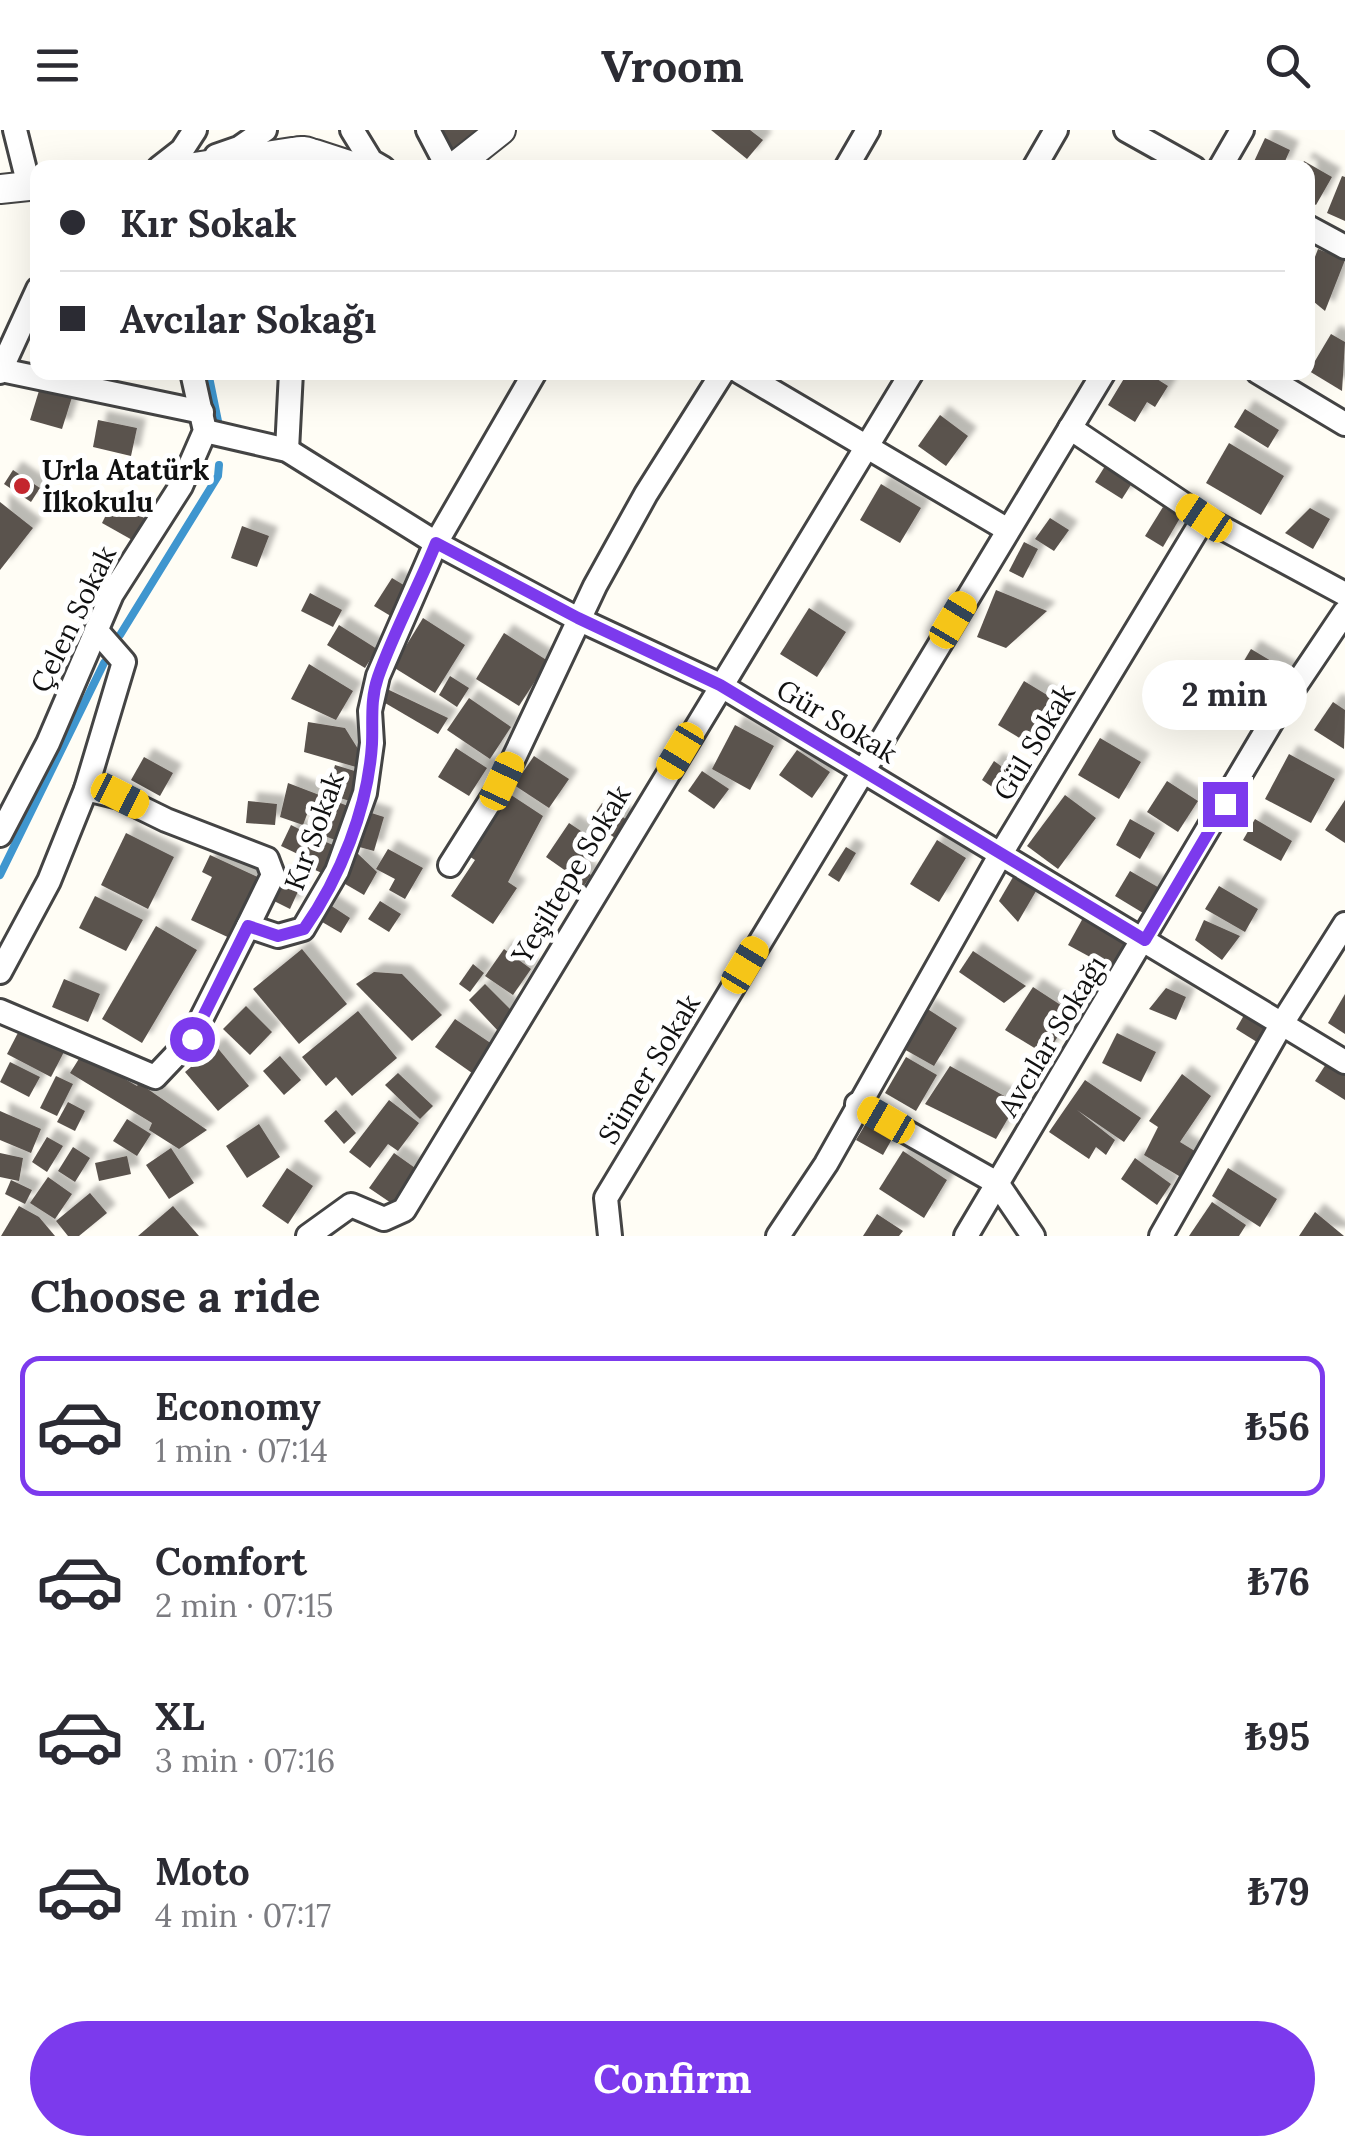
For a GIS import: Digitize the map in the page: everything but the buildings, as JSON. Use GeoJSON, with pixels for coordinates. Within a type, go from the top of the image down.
{"type":"FeatureCollection","features":[{"type":"Feature","properties":{"kind":"street"},"geometry":{"type":"LineString","coordinates":[[15,130],[30,176]]}},
{"type":"Feature","properties":{"kind":"street"},"geometry":{"type":"LineString","coordinates":[[169,160],[182,150],[195,130]]}},
{"type":"Feature","properties":{"kind":"street"},"geometry":{"type":"LineString","coordinates":[[206,160],[239,148],[265,130]]}},
{"type":"Feature","properties":{"kind":"street"},"geometry":{"type":"LineString","coordinates":[[352,130],[370,160]]}},
{"type":"Feature","properties":{"kind":"street"},"geometry":{"type":"LineString","coordinates":[[428,130],[446,160]]}},
{"type":"Feature","properties":{"kind":"street"},"geometry":{"type":"LineString","coordinates":[[462,160],[501,130]]}},
{"type":"Feature","properties":{"kind":"street"},"geometry":{"type":"LineString","coordinates":[[851,160],[868,130]]}},
{"type":"Feature","properties":{"kind":"street"},"geometry":{"type":"LineString","coordinates":[[1039,160],[1056,130]]}},
{"type":"Feature","properties":{"kind":"street"},"geometry":{"type":"LineString","coordinates":[[1126,130],[1180,160]]}},
{"type":"Feature","properties":{"kind":"street"},"geometry":{"type":"LineString","coordinates":[[1225,160],[1242,130]]}},
{"type":"Feature","properties":{"kind":"street"},"geometry":{"type":"LineString","coordinates":[[0,189],[30,185]]}},
{"type":"Feature","properties":{"kind":"street"},"geometry":{"type":"LineString","coordinates":[[1315,231],[1345,246]]}},
{"type":"Feature","properties":{"kind":"street"},"geometry":{"type":"LineString","coordinates":[[1,371],[30,308]]}},
{"type":"Feature","properties":{"kind":"street","name":"Gür Sokak"},"geometry":{"type":"LineString","coordinates":[[1,371],[30,378]]}},
{"type":"Feature","properties":{"kind":"street","name":"Gür Sokak"},"geometry":{"type":"LineString","coordinates":[[37,380],[203,422],[287,450],[436,543],[578,618],[720,685],[1345,1062]]}},
{"type":"Feature","properties":{"kind":"street"},"geometry":{"type":"LineString","coordinates":[[194,380],[203,422]]}},
{"type":"Feature","properties":{"kind":"street"},"geometry":{"type":"LineString","coordinates":[[287,450],[291,380]]}},
{"type":"Feature","properties":{"kind":"street","name":"Kır Sokak"},"geometry":{"type":"LineString","coordinates":[[248,926],[278,936],[304,929],[319,907],[365,793],[372,744],[370,711],[378,676],[436,543],[530,380]]}},
{"type":"Feature","properties":{"kind":"street"},"geometry":{"type":"LineString","coordinates":[[450,864],[502,781],[578,618],[646,494],[718,380]]}},
{"type":"Feature","properties":{"kind":"street"},"geometry":{"type":"LineString","coordinates":[[754,380],[1008,530]]}},
{"type":"Feature","properties":{"kind":"street","name":"Yeşiltepe Sokak"},"geometry":{"type":"LineString","coordinates":[[308,1236],[351,1205],[384,1219],[404,1210],[907,380]]}},
{"type":"Feature","properties":{"kind":"street","name":"Sümer Sokak"},"geometry":{"type":"LineString","coordinates":[[610,1236],[606,1198],[1099,380]]}},
{"type":"Feature","properties":{"kind":"street"},"geometry":{"type":"LineString","coordinates":[[1271,380],[1345,424]]}},
{"type":"Feature","properties":{"kind":"street","name":"Çelen Sokak"},"geometry":{"type":"LineString","coordinates":[[0,835],[48,742],[112,594],[181,486],[203,422]]}},
{"type":"Feature","properties":{"kind":"street"},"geometry":{"type":"LineString","coordinates":[[1070,428],[1204,518],[1345,594]]}},
{"type":"Feature","properties":{"kind":"street","name":"Gül Sokak"},"geometry":{"type":"LineString","coordinates":[[778,1236],[826,1164],[1002,852],[1204,518]]}},
{"type":"Feature","properties":{"kind":"street","name":"Avcılar Sokağı"},"geometry":{"type":"LineString","coordinates":[[966,1236],[1275,716],[1345,612]]}},
{"type":"Feature","properties":{"kind":"street"},"geometry":{"type":"LineString","coordinates":[[0,972],[49,882],[86,789],[124,662],[96,630]]}},
{"type":"Feature","properties":{"kind":"street"},"geometry":{"type":"LineString","coordinates":[[0,1012],[155,1076],[192,1039],[272,874],[268,860],[120,796],[86,789]]}},
{"type":"Feature","properties":{"kind":"street"},"geometry":{"type":"LineString","coordinates":[[1161,1236],[1281,1025],[1345,924]]}},
{"type":"Feature","properties":{"kind":"street"},"geometry":{"type":"LineString","coordinates":[[858,1104],[997,1183],[1033,1236]]}},
{"type":"Feature","properties":{"kind":"waterway"},"geometry":{"type":"LineString","coordinates":[[210,380],[220,431]]}},
{"type":"Feature","properties":{"kind":"waterway"},"geometry":{"type":"LineString","coordinates":[[120,635],[218,476],[219,465]]}},
{"type":"Feature","properties":{"kind":"waterway"},"geometry":{"type":"LineString","coordinates":[[0,875],[104,663]]}},
{"type":"Feature","properties":{"kind":"place","name":"Urla Atatürk İlkokulu"},"geometry":{"type":"Point","coordinates":[22,486]}},
{"type":"Feature","properties":{"kind":"route"},"geometry":{"type":"LineString","coordinates":[[192,1039],[248,926],[278,936],[304,929],[337,871],[365,793],[372,744],[370,711],[378,676],[436,543],[578,618],[720,685],[1145,940],[1225,804]]}}]}
